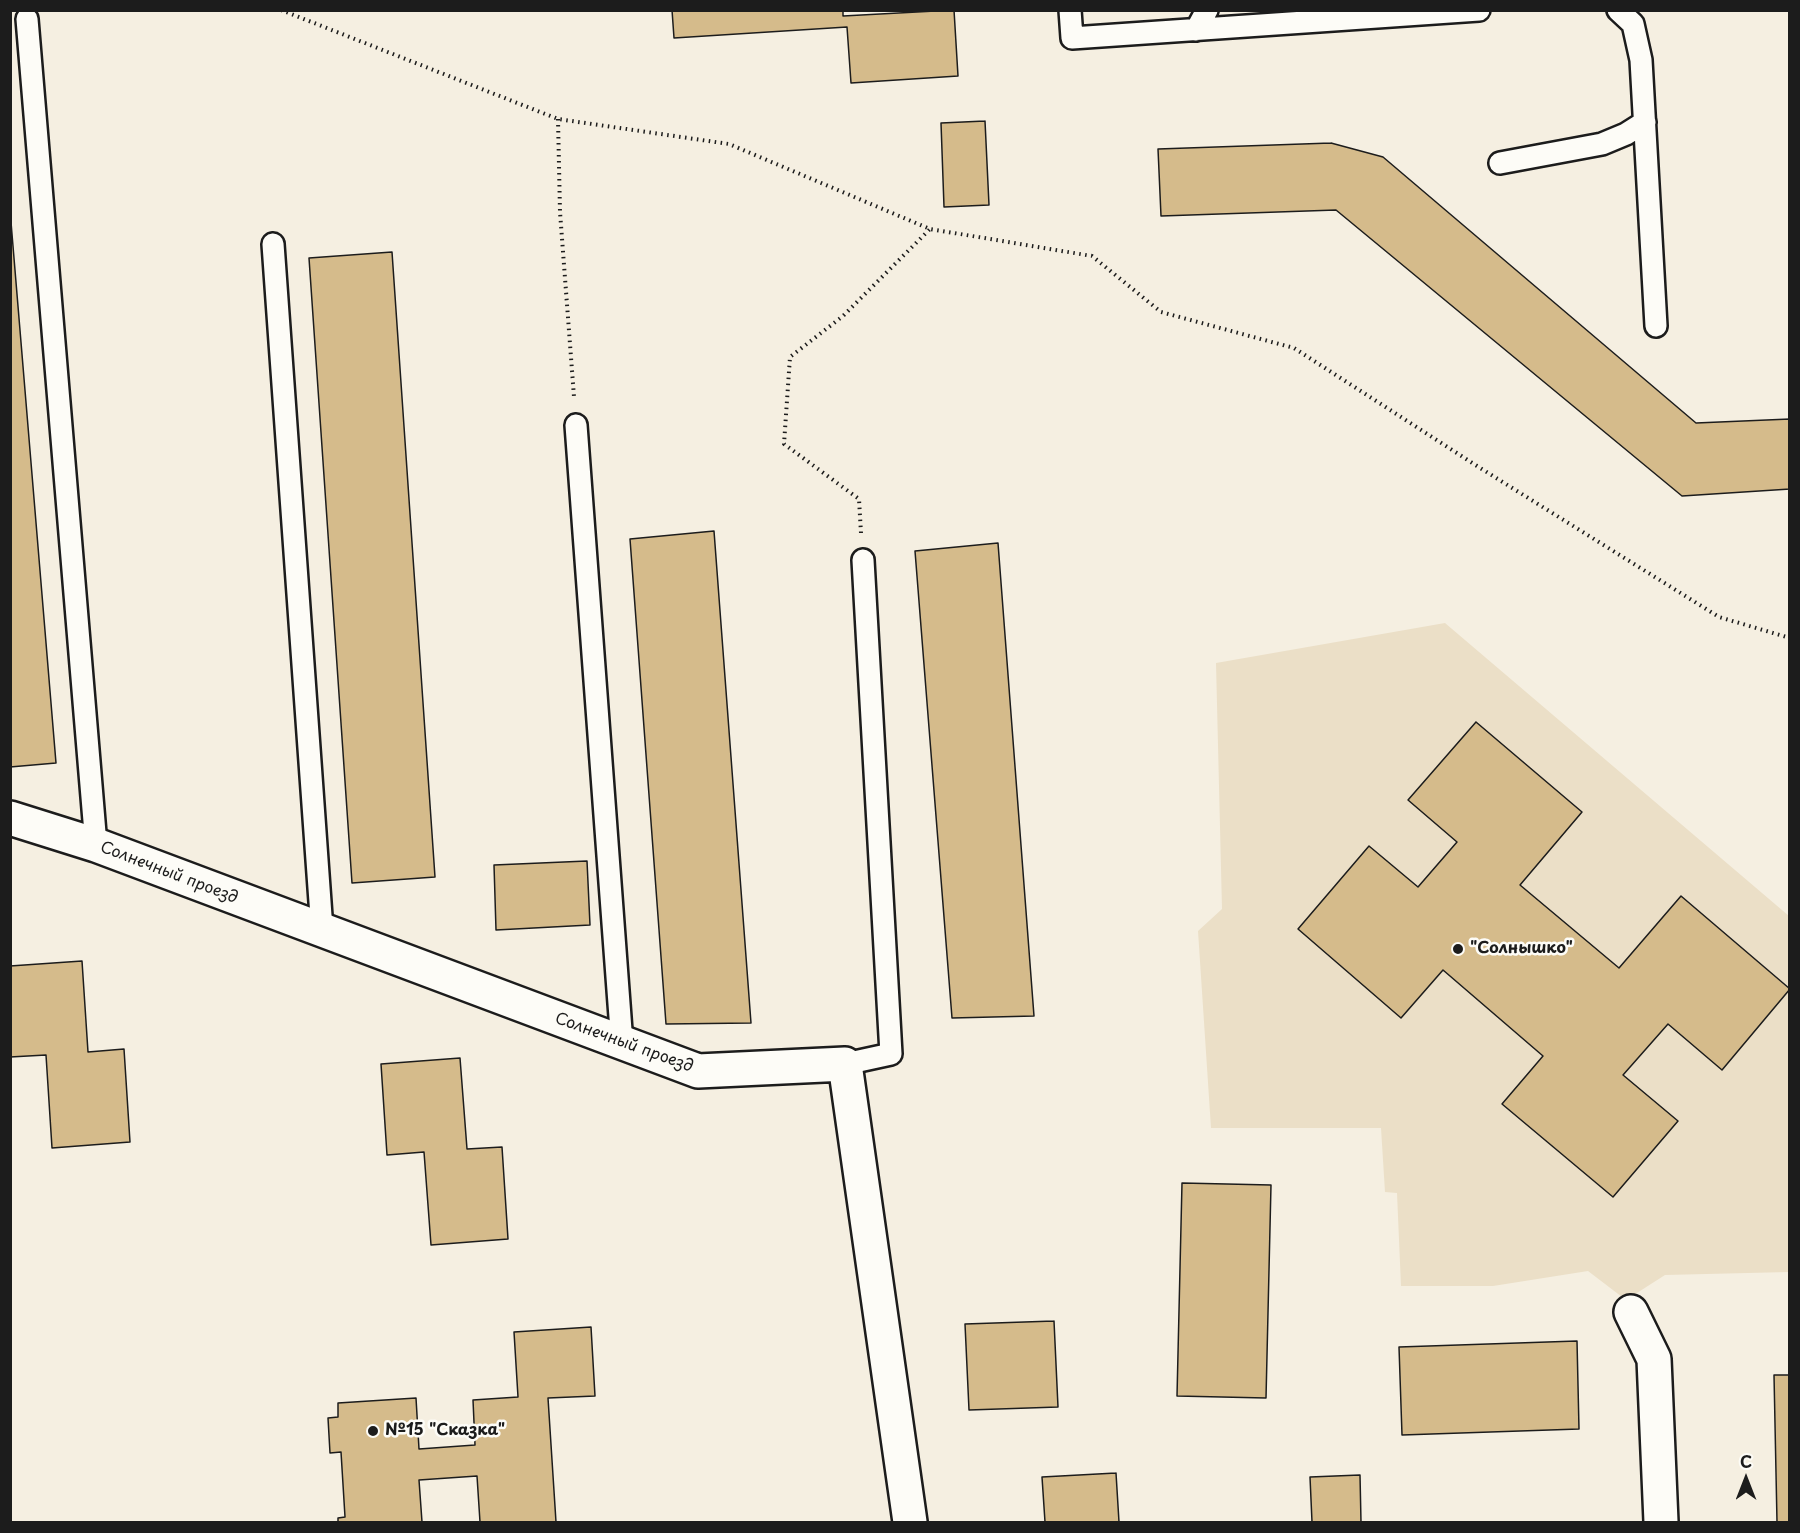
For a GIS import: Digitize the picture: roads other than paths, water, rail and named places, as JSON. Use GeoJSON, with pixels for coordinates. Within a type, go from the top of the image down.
{"type":"FeatureCollection","features":[{"type":"Feature","properties":{"kind":"street","name":"Солнечный проезд"},"geometry":{"type":"LineString","coordinates":[[10,818],[96,845],[698,1071],[845,1064]]}},
{"type":"Feature","properties":{"kind":"street"},"geometry":{"type":"LineString","coordinates":[[845,1064],[910,1522]]}},
{"type":"Feature","properties":{"kind":"street"},"geometry":{"type":"LineString","coordinates":[[1631,1312],[1654,1359],[1661,1522]]}},
{"type":"Feature","properties":{"kind":"lane"},"geometry":{"type":"LineString","coordinates":[[1070,10],[1072,38],[1479,10]]}},
{"type":"Feature","properties":{"kind":"lane"},"geometry":{"type":"LineString","coordinates":[[1196,30],[1207,10]]}},
{"type":"Feature","properties":{"kind":"lane"},"geometry":{"type":"LineString","coordinates":[[1618,10],[1633,24],[1641,60],[1656,326]]}},
{"type":"Feature","properties":{"kind":"lane"},"geometry":{"type":"LineString","coordinates":[[27,19],[96,845]]}},
{"type":"Feature","properties":{"kind":"lane"},"geometry":{"type":"LineString","coordinates":[[1500,163],[1602,144],[1645,122]]}},
{"type":"Feature","properties":{"kind":"lane"},"geometry":{"type":"LineString","coordinates":[[273,244],[322,930]]}},
{"type":"Feature","properties":{"kind":"lane"},"geometry":{"type":"LineString","coordinates":[[576,425],[622,1044]]}},
{"type":"Feature","properties":{"kind":"lane"},"geometry":{"type":"LineString","coordinates":[[845,1064],[891,1054],[863,560]]}},
{"type":"Feature","properties":{"kind":"place","name":"\"Солнышко\""},"geometry":{"type":"Point","coordinates":[1458,949]}},
{"type":"Feature","properties":{"kind":"place","name":"№15 \"Сказка\""},"geometry":{"type":"Point","coordinates":[373,1431]}}]}
